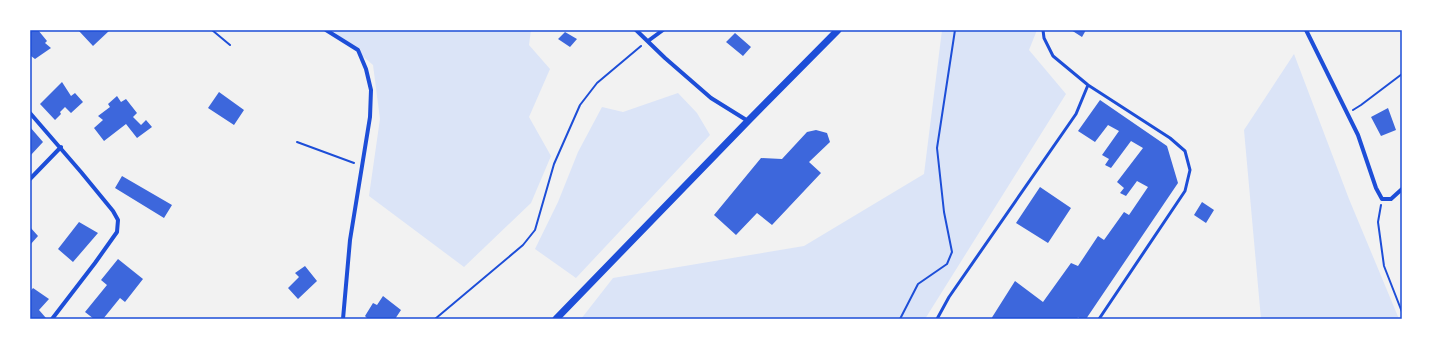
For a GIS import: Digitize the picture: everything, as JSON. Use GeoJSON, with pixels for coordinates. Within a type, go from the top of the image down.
{"type":"FeatureCollection","features":[{"type":"Feature","properties":{"kind":"street"},"geometry":{"type":"LineString","coordinates":[[326,30],[358,50],[366,69],[371,90],[370,117],[350,240],[343,319]]}},
{"type":"Feature","properties":{"kind":"street"},"geometry":{"type":"LineString","coordinates":[[636,30],[665,58],[711,98],[748,121]]}},
{"type":"Feature","properties":{"kind":"street"},"geometry":{"type":"LineString","coordinates":[[648,41],[663,30]]}},
{"type":"Feature","properties":{"kind":"street"},"geometry":{"type":"LineString","coordinates":[[556,319],[838,30]]}},
{"type":"Feature","properties":{"kind":"street"},"geometry":{"type":"LineString","coordinates":[[1306,30],[1358,135],[1376,188],[1382,199],[1391,198],[1402,189]]}},
{"type":"Feature","properties":{"kind":"street"},"geometry":{"type":"LineString","coordinates":[[30,113],[61,147],[113,211],[118,220],[117,232],[52,319]]}},
{"type":"Feature","properties":{"kind":"street"},"geometry":{"type":"LineString","coordinates":[[30,179],[61,147]]}},
{"type":"Feature","properties":{"kind":"lane"},"geometry":{"type":"LineString","coordinates":[[1043,30],[1044,38],[1052,56],[1088,85],[1170,138],[1185,151],[1190,170],[1185,191],[1099,319]]}},
{"type":"Feature","properties":{"kind":"lane"},"geometry":{"type":"LineString","coordinates":[[937,319],[949,297],[1076,114],[1088,85]]}},
{"type":"Feature","properties":{"kind":"path"},"geometry":{"type":"LineString","coordinates":[[212,30],[230,45]]}},
{"type":"Feature","properties":{"kind":"path"},"geometry":{"type":"LineString","coordinates":[[900,319],[918,284],[947,264],[952,252],[944,212],[937,148],[955,30]]}},
{"type":"Feature","properties":{"kind":"path"},"geometry":{"type":"LineString","coordinates":[[435,319],[523,245],[535,230],[554,164],[580,105],[597,83],[648,41]]}},
{"type":"Feature","properties":{"kind":"path"},"geometry":{"type":"LineString","coordinates":[[1347,113],[1361,106],[1402,74]]}},
{"type":"Feature","properties":{"kind":"path"},"geometry":{"type":"LineString","coordinates":[[297,142],[361,165]]}},
{"type":"Feature","properties":{"kind":"path"},"geometry":{"type":"LineString","coordinates":[[1382,199],[1378,222],[1384,266],[1402,312]]}},
{"type":"Feature","properties":{"kind":"shaded area"},"geometry":{"type":"Polygon","coordinates":[[[332,30],[531,30],[529,45],[550,69],[529,117],[551,156],[531,203],[464,267],[369,196],[380,119],[373,65],[332,30]]]}},
{"type":"Feature","properties":{"kind":"shaded area"},"geometry":{"type":"Polygon","coordinates":[[[942,30],[1037,30],[1029,50],[1066,94],[925,319],[581,319],[613,278],[804,246],[924,174],[942,30]]]}},
{"type":"Feature","properties":{"kind":"shaded area"},"geometry":{"type":"Polygon","coordinates":[[[1294,54],[1349,199],[1399,319],[1261,319],[1244,130],[1294,54]]]}},
{"type":"Feature","properties":{"kind":"shaded area"},"geometry":{"type":"Polygon","coordinates":[[[678,93],[697,113],[710,135],[576,278],[535,249],[558,202],[578,152],[602,107],[623,112],[678,93]]]}},
{"type":"Feature","properties":{"kind":"building"},"geometry":{"type":"Polygon","coordinates":[[[30,30],[38,30],[47,41],[45,43],[51,48],[35,59],[31,56],[30,57],[30,30]]]}},
{"type":"Feature","properties":{"kind":"building"},"geometry":{"type":"Polygon","coordinates":[[[110,30],[93,46],[79,31],[110,30]]]}},
{"type":"Feature","properties":{"kind":"building"},"geometry":{"type":"Polygon","coordinates":[[[1071,30],[1086,30],[1082,37],[1071,30]]]}},
{"type":"Feature","properties":{"kind":"building"},"geometry":{"type":"Polygon","coordinates":[[[565,32],[577,39],[570,47],[558,39],[565,32]]]}},
{"type":"Feature","properties":{"kind":"building"},"geometry":{"type":"Polygon","coordinates":[[[735,33],[751,47],[743,56],[726,42],[735,33]]]}},
{"type":"Feature","properties":{"kind":"building"},"geometry":{"type":"Polygon","coordinates":[[[62,82],[71,96],[75,93],[83,102],[71,113],[65,107],[55,120],[40,104],[62,82]]]}},
{"type":"Feature","properties":{"kind":"building"},"geometry":{"type":"Polygon","coordinates":[[[219,92],[244,110],[234,125],[208,108],[219,92]]]}},
{"type":"Feature","properties":{"kind":"building"},"geometry":{"type":"Polygon","coordinates":[[[117,96],[121,102],[126,99],[137,113],[133,117],[141,125],[146,120],[152,127],[137,138],[126,124],[104,141],[94,128],[103,120],[98,116],[110,107],[108,104],[117,96]]]}},
{"type":"Feature","properties":{"kind":"building"},"geometry":{"type":"Polygon","coordinates":[[[1100,100],[1167,146],[1178,183],[1086,319],[1080,319],[1078,317],[1077,319],[991,319],[1015,281],[1043,302],[1071,263],[1078,266],[1098,236],[1104,240],[1124,212],[1129,215],[1148,187],[1137,181],[1126,196],[1120,193],[1124,188],[1117,182],[1143,148],[1131,141],[1111,168],[1105,165],[1109,159],[1102,155],[1119,131],[1108,125],[1095,142],[1078,131],[1100,100]]]}},
{"type":"Feature","properties":{"kind":"building"},"geometry":{"type":"Polygon","coordinates":[[[1388,108],[1396,130],[1381,136],[1371,117],[1388,108]]]}},
{"type":"Feature","properties":{"kind":"building"},"geometry":{"type":"Polygon","coordinates":[[[30,127],[43,142],[30,156],[30,127]]]}},
{"type":"Feature","properties":{"kind":"building"},"geometry":{"type":"Polygon","coordinates":[[[816,130],[827,133],[830,142],[809,162],[821,173],[772,225],[757,213],[736,235],[714,215],[761,158],[782,159],[807,132],[816,130]]]}},
{"type":"Feature","properties":{"kind":"building"},"geometry":{"type":"Polygon","coordinates":[[[122,176],[172,205],[164,218],[115,188],[122,176]]]}},
{"type":"Feature","properties":{"kind":"building"},"geometry":{"type":"Polygon","coordinates":[[[1040,187],[1071,208],[1048,243],[1016,223],[1040,187]]]}},
{"type":"Feature","properties":{"kind":"building"},"geometry":{"type":"Polygon","coordinates":[[[1202,202],[1214,210],[1206,223],[1194,215],[1202,202]]]}},
{"type":"Feature","properties":{"kind":"building"},"geometry":{"type":"Polygon","coordinates":[[[79,222],[98,233],[73,262],[58,249],[79,222]]]}},
{"type":"Feature","properties":{"kind":"building"},"geometry":{"type":"Polygon","coordinates":[[[30,227],[38,236],[30,245],[30,227]]]}},
{"type":"Feature","properties":{"kind":"building"},"geometry":{"type":"Polygon","coordinates":[[[118,259],[143,279],[125,302],[120,298],[103,319],[94,319],[85,312],[107,285],[101,280],[118,259]]]}},
{"type":"Feature","properties":{"kind":"building"},"geometry":{"type":"Polygon","coordinates":[[[305,266],[317,281],[298,299],[288,288],[299,277],[295,273],[305,266]]]}},
{"type":"Feature","properties":{"kind":"building"},"geometry":{"type":"Polygon","coordinates":[[[33,288],[49,299],[39,310],[46,318],[45,319],[30,319],[30,292],[33,288]]]}},
{"type":"Feature","properties":{"kind":"building"},"geometry":{"type":"Polygon","coordinates":[[[383,296],[401,310],[395,319],[368,319],[365,316],[373,303],[377,305],[383,296]]]}}]}
